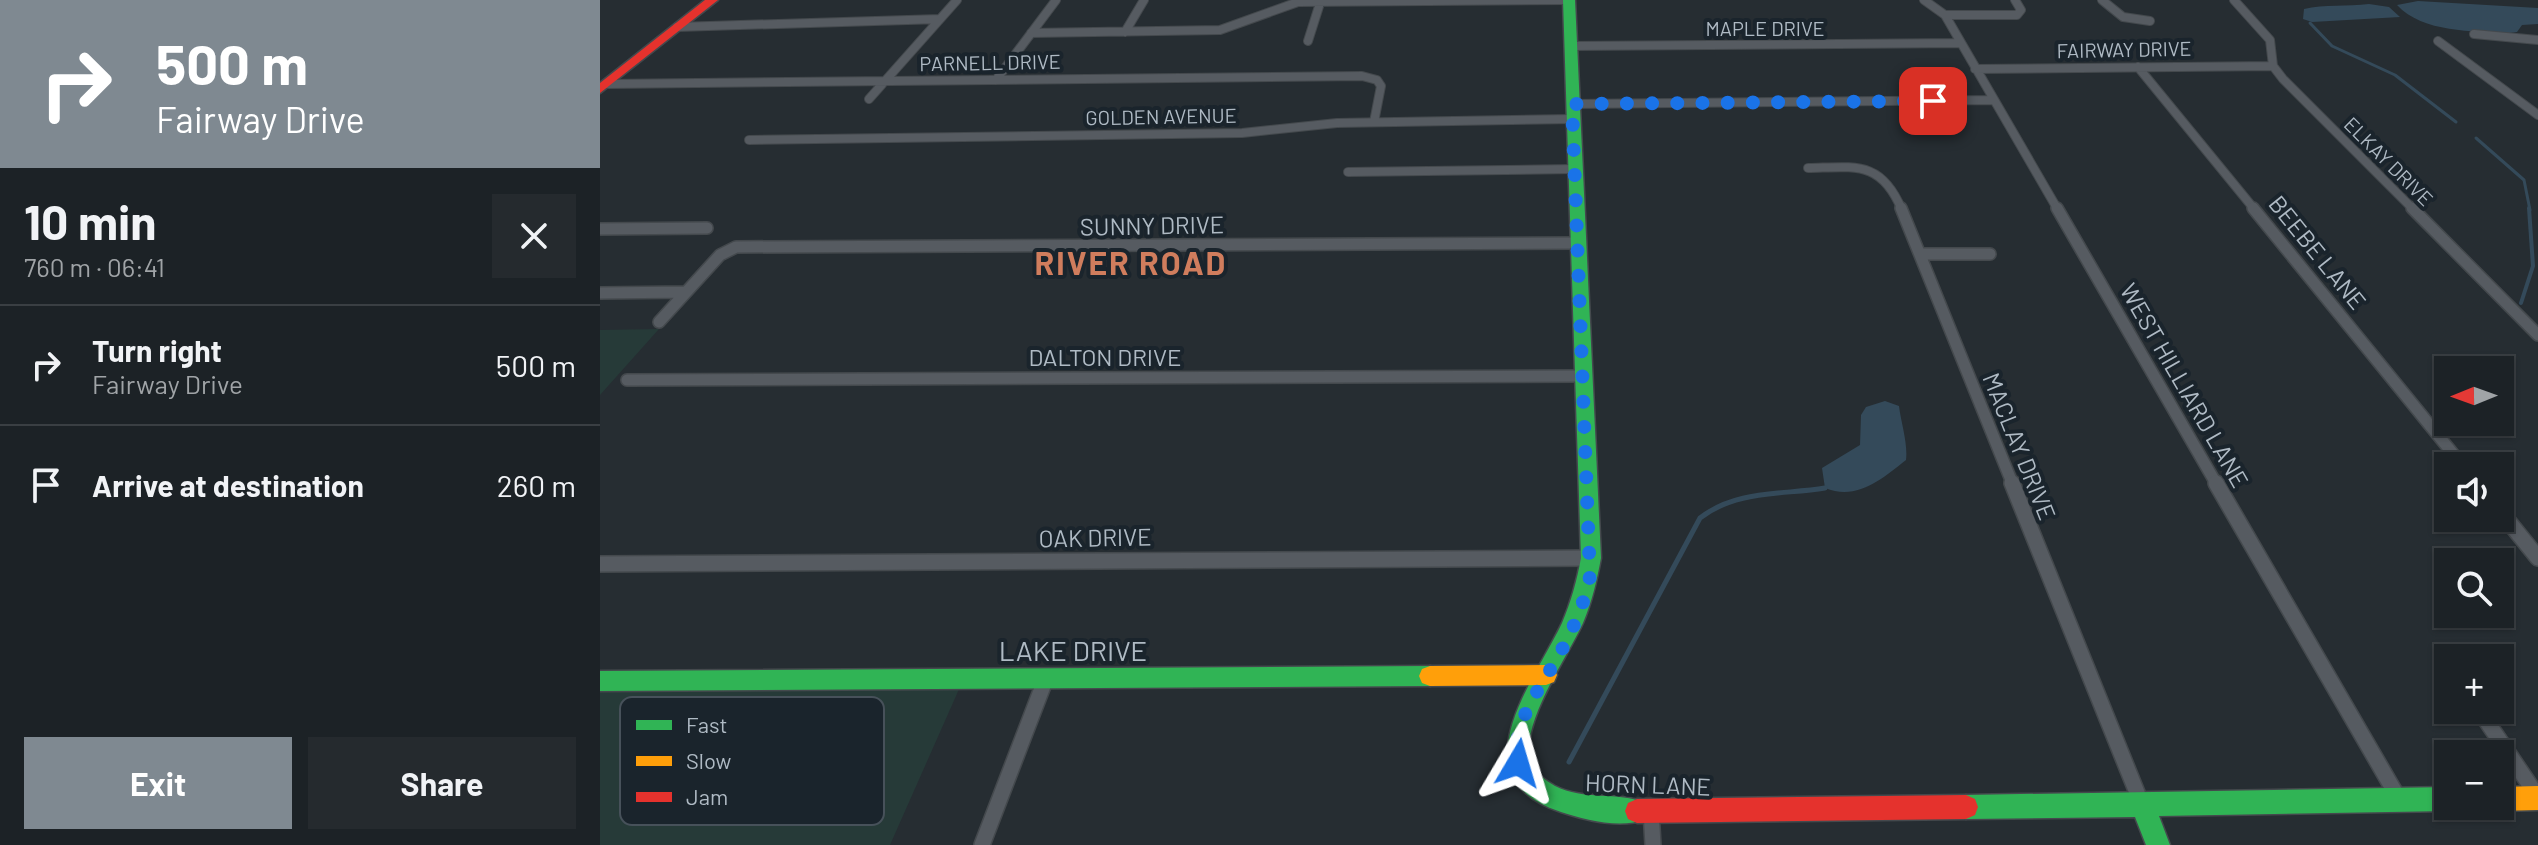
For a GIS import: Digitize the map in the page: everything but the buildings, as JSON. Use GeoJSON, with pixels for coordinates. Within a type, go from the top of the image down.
{"type":"FeatureCollection","features":[{"type":"Feature","properties":{"kind":"street"},"geometry":{"type":"LineString","coordinates":[[603,86],[712,0]]}},
{"type":"Feature","properties":{"kind":"street"},"geometry":{"type":"LineString","coordinates":[[869,99],[957,0]]}},
{"type":"Feature","properties":{"kind":"street"},"geometry":{"type":"LineString","coordinates":[[996,80],[1056,0]]}},
{"type":"Feature","properties":{"kind":"street"},"geometry":{"type":"LineString","coordinates":[[1125,32],[1144,0]]}},
{"type":"Feature","properties":{"kind":"street"},"geometry":{"type":"LineString","coordinates":[[1031,33],[1229,29],[1278,5],[1321,1],[1569,0]]}},
{"type":"Feature","properties":{"kind":"street","name":"HORN LANE"},"geometry":{"type":"LineString","coordinates":[[1569,0],[1591,558],[1581,606],[1522,724],[1516,748],[1518,763],[1527,781],[1544,794],[1573,805],[1651,811],[2434,799]]}},
{"type":"Feature","properties":{"kind":"street","name":"WEST HILLIARD LANE"},"geometry":{"type":"LineString","coordinates":[[1924,0],[1945,15],[2399,799]]}},
{"type":"Feature","properties":{"kind":"street"},"geometry":{"type":"LineString","coordinates":[[1945,15],[2022,16],[2015,0]]}},
{"type":"Feature","properties":{"kind":"street"},"geometry":{"type":"LineString","coordinates":[[2102,0],[2123,17],[2150,21]]}},
{"type":"Feature","properties":{"kind":"street","name":"ELKAY DRIVE"},"geometry":{"type":"LineString","coordinates":[[2234,0],[2270,40],[2273,66],[2538,335]]}},
{"type":"Feature","properties":{"kind":"street"},"geometry":{"type":"LineString","coordinates":[[1308,41],[1321,1]]}},
{"type":"Feature","properties":{"kind":"street"},"geometry":{"type":"LineString","coordinates":[[677,27],[940,19]]}},
{"type":"Feature","properties":{"kind":"street"},"geometry":{"type":"LineString","coordinates":[[2474,34],[2538,40]]}},
{"type":"Feature","properties":{"kind":"street"},"geometry":{"type":"LineString","coordinates":[[2438,41],[2538,115]]}},
{"type":"Feature","properties":{"kind":"street","name":"MAPLE DRIVE"},"geometry":{"type":"LineString","coordinates":[[1570,46],[1961,43]]}},
{"type":"Feature","properties":{"kind":"street","name":"FAIRWAY DRIVE"},"geometry":{"type":"LineString","coordinates":[[1975,69],[2273,66]]}},
{"type":"Feature","properties":{"kind":"street","name":"BEEBE LANE"},"geometry":{"type":"LineString","coordinates":[[2138,67],[2452,452]]}},
{"type":"Feature","properties":{"kind":"street","name":"PARNELL DRIVE"},"geometry":{"type":"LineString","coordinates":[[603,86],[1373,78],[1381,89],[1374,122]]}},
{"type":"Feature","properties":{"kind":"street"},"geometry":{"type":"LineString","coordinates":[[1572,112],[1993,100]]}},
{"type":"Feature","properties":{"kind":"street"},"geometry":{"type":"LineString","coordinates":[[2525,105],[2538,105]]}},
{"type":"Feature","properties":{"kind":"street","name":"GOLDEN AVENUE"},"geometry":{"type":"LineString","coordinates":[[749,140],[1242,133],[1374,122],[1572,112]]}},
{"type":"Feature","properties":{"kind":"street","name":"MACLAY DRIVE"},"geometry":{"type":"LineString","coordinates":[[1808,168],[1857,168],[1888,181],[2142,805]]}},
{"type":"Feature","properties":{"kind":"street"},"geometry":{"type":"LineString","coordinates":[[1348,172],[1574,169]]}},
{"type":"Feature","properties":{"kind":"street"},"geometry":{"type":"LineString","coordinates":[[600,229],[707,228]]}},
{"type":"Feature","properties":{"kind":"street","name":"SUNNY DRIVE"},"geometry":{"type":"LineString","coordinates":[[686,292],[727,249],[1578,243]]}},
{"type":"Feature","properties":{"kind":"street"},"geometry":{"type":"LineString","coordinates":[[1920,254],[1990,254]]}},
{"type":"Feature","properties":{"kind":"street"},"geometry":{"type":"LineString","coordinates":[[600,293],[686,292]]}},
{"type":"Feature","properties":{"kind":"street"},"geometry":{"type":"LineString","coordinates":[[659,322],[686,292]]}},
{"type":"Feature","properties":{"kind":"street","name":"DALTON DRIVE"},"geometry":{"type":"LineString","coordinates":[[627,380],[1582,376]]}},
{"type":"Feature","properties":{"kind":"street"},"geometry":{"type":"LineString","coordinates":[[2514,528],[2538,558]]}},
{"type":"Feature","properties":{"kind":"street","name":"OAK DRIVE"},"geometry":{"type":"LineString","coordinates":[[600,564],[1591,558]]}},
{"type":"Feature","properties":{"kind":"street","name":"LAKE DRIVE"},"geometry":{"type":"LineString","coordinates":[[600,681],[1546,675]]}},
{"type":"Feature","properties":{"kind":"street"},"geometry":{"type":"LineString","coordinates":[[982,845],[1046,678]]}},
{"type":"Feature","properties":{"kind":"street"},"geometry":{"type":"LineString","coordinates":[[2488,724],[2538,798]]}},
{"type":"Feature","properties":{"kind":"street"},"geometry":{"type":"LineString","coordinates":[[2514,799],[2538,798]]}},
{"type":"Feature","properties":{"kind":"street"},"geometry":{"type":"LineString","coordinates":[[2142,805],[2158,845]]}},
{"type":"Feature","properties":{"kind":"street"},"geometry":{"type":"LineString","coordinates":[[1651,811],[1653,845]]}},
{"type":"Feature","properties":{"kind":"green space"},"geometry":{"type":"Polygon","coordinates":[[[659,329],[600,395],[600,330],[659,329]]]}},
{"type":"Feature","properties":{"kind":"green space"},"geometry":{"type":"Polygon","coordinates":[[[960,687],[890,845],[600,845],[600,690],[960,687]]]}},
{"type":"Feature","properties":{"kind":"water"},"geometry":{"type":"Polygon","coordinates":[[[2418,1],[2538,8],[2538,24],[2522,25],[2517,32],[2509,33],[2449,29],[2420,21],[2397,5],[2418,1]]]}},
{"type":"Feature","properties":{"kind":"water"},"geometry":{"type":"Polygon","coordinates":[[[2369,4],[2389,7],[2400,17],[2312,22],[2303,19],[2304,9],[2369,4]]]}},
{"type":"Feature","properties":{"kind":"water"},"geometry":{"type":"Polygon","coordinates":[[[1885,401],[1899,406],[1906,460],[1878,481],[1858,490],[1848,492],[1825,488],[1822,468],[1860,445],[1861,415],[1866,407],[1885,401]]]}},
{"type":"Feature","properties":{"kind":"waterway"},"geometry":{"type":"LineString","coordinates":[[2310,23],[2332,46],[2395,75],[2456,122]]}},
{"type":"Feature","properties":{"kind":"waterway"},"geometry":{"type":"LineString","coordinates":[[2476,138],[2524,180],[2530,210]]}},
{"type":"Feature","properties":{"kind":"waterway"},"geometry":{"type":"LineString","coordinates":[[2521,303],[2533,266],[2529,208]]}},
{"type":"Feature","properties":{"kind":"waterway"},"geometry":{"type":"LineString","coordinates":[[1569,762],[1700,518],[1729,502],[1744,498],[1825,488]]}},
{"type":"Feature","properties":{"kind":"traffic: fast"},"geometry":{"type":"LineString","coordinates":[[1569,0],[1591,558],[1577,611],[1524,720],[1518,757],[1524,775],[1536,788],[1554,798],[1596,809],[1637,811]]}},
{"type":"Feature","properties":{"kind":"traffic: fast"},"geometry":{"type":"LineString","coordinates":[[600,681],[1430,676]]}},
{"type":"Feature","properties":{"kind":"traffic: fast"},"geometry":{"type":"LineString","coordinates":[[2158,845],[2142,805],[2434,799]]}},
{"type":"Feature","properties":{"kind":"traffic: fast"},"geometry":{"type":"LineString","coordinates":[[1966,807],[2142,805]]}},
{"type":"Feature","properties":{"kind":"traffic: slow"},"geometry":{"type":"LineString","coordinates":[[1430,676],[1546,675]]}},
{"type":"Feature","properties":{"kind":"traffic: slow"},"geometry":{"type":"LineString","coordinates":[[2514,799],[2538,798]]}},
{"type":"Feature","properties":{"kind":"traffic: jam"},"geometry":{"type":"LineString","coordinates":[[600,89],[712,0]]}},
{"type":"Feature","properties":{"kind":"traffic: jam"},"geometry":{"type":"LineString","coordinates":[[1637,811],[1966,807]]}},
{"type":"Feature","properties":{"kind":"district","name":"RIVER ROAD"},"geometry":{"type":"Point","coordinates":[1131,262]}},
{"type":"Feature","properties":{"kind":"route"},"geometry":{"type":"LineString","coordinates":[[1518,763],[1516,748],[1522,724],[1569,635],[1590,576],[1591,537],[1572,104],[1933,101]]}}]}
